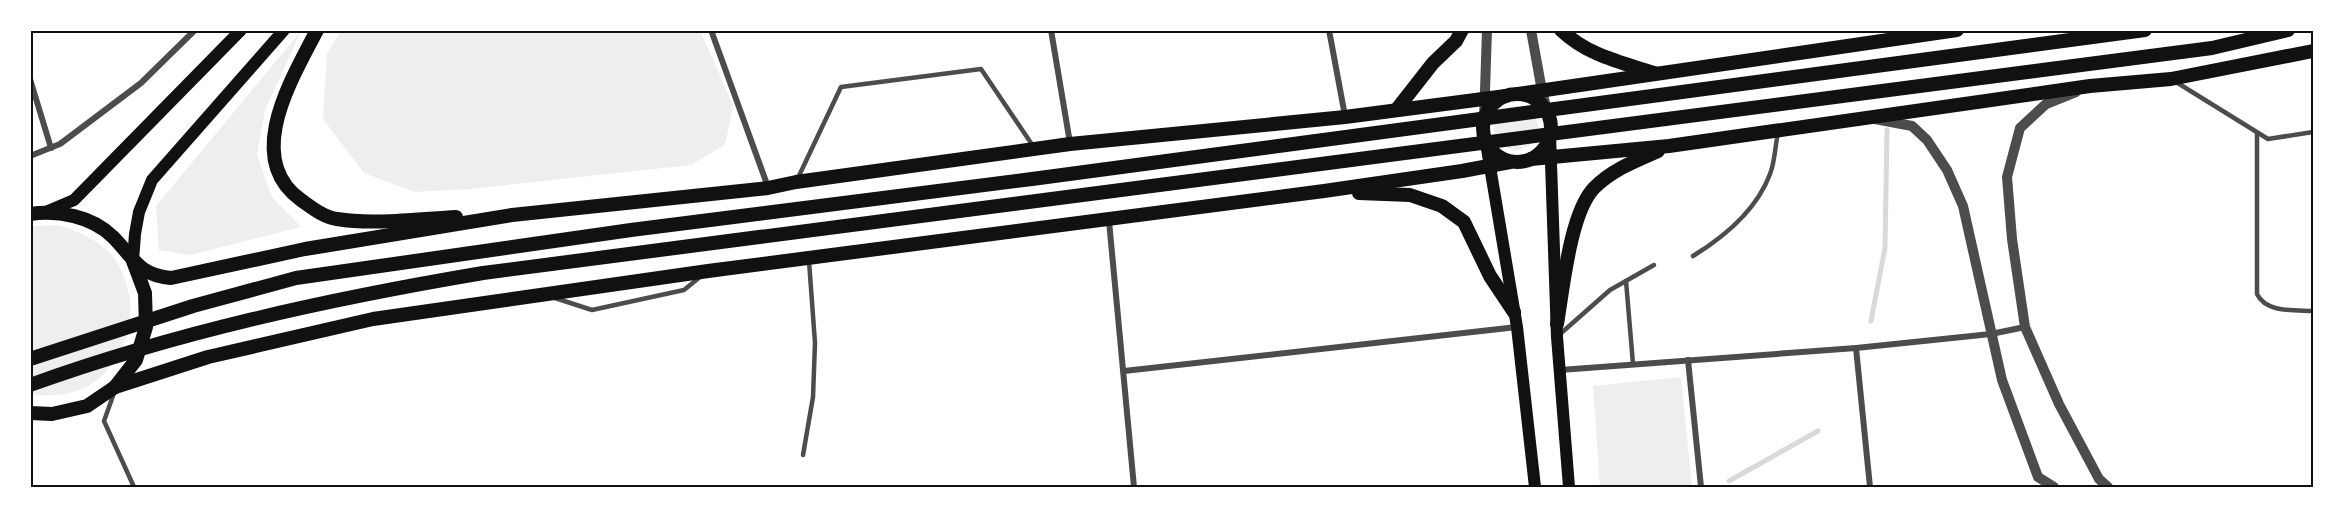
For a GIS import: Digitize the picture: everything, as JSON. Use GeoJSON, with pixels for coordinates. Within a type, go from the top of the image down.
{"type":"FeatureCollection","features":[{"type":"Feature","properties":{"kind":"highway"},"geometry":{"type":"LineString","coordinates":[[317,30],[287,88],[274,131],[277,172],[295,196],[316,211],[333,219],[352,221],[512,215]]}},
{"type":"Feature","properties":{"kind":"highway"},"geometry":{"type":"LineString","coordinates":[[1397,109],[1433,63],[1456,41],[1462,30]]}},
{"type":"Feature","properties":{"kind":"highway"},"geometry":{"type":"LineString","coordinates":[[1560,30],[1593,54],[1659,74]]}},
{"type":"Feature","properties":{"kind":"highway"},"geometry":{"type":"LineString","coordinates":[[30,214],[48,211],[82,217],[111,235],[133,261],[154,276],[171,278],[305,249],[512,215],[768,188],[796,182],[1070,144],[1345,117],[1542,91],[1958,30]]}},
{"type":"Feature","properties":{"kind":"highway"},"geometry":{"type":"LineString","coordinates":[[30,358],[193,306],[296,278],[631,230],[1043,178],[2145,30]]}},
{"type":"Feature","properties":{"kind":"highway"},"geometry":{"type":"LineString","coordinates":[[30,385],[72,369],[252,318],[367,293],[483,273],[2200,50],[2288,30]]}},
{"type":"Feature","properties":{"kind":"highway"},"geometry":{"type":"LineString","coordinates":[[30,422],[87,406],[116,387],[208,357],[373,319],[708,271],[1108,221],[1531,159],[1669,146],[2090,86],[2171,79],[2313,51]]}},
{"type":"Feature","properties":{"kind":"highway"},"geometry":{"type":"LineString","coordinates":[[1510,162],[1492,152],[1483,132],[1488,110],[1496,101],[1512,95],[1529,97],[1539,103],[1546,112],[1550,129],[1546,145],[1540,154],[1531,159]]}},
{"type":"Feature","properties":{"kind":"highway"},"geometry":{"type":"LineString","coordinates":[[1557,330],[1578,214],[1593,189],[1613,172],[1669,146]]}},
{"type":"Feature","properties":{"kind":"highway"},"geometry":{"type":"LineString","coordinates":[[1324,191],[1410,195],[1442,206],[1464,222],[1490,276],[1514,312]]}},
{"type":"Feature","properties":{"kind":"highway"},"geometry":{"type":"LineString","coordinates":[[116,387],[136,360],[146,327],[145,293],[133,261]]}},
{"type":"Feature","properties":{"kind":"highway"},"geometry":{"type":"LineString","coordinates":[[30,413],[52,414]]}},
{"type":"Feature","properties":{"kind":"main road"},"geometry":{"type":"LineString","coordinates":[[48,211],[74,200],[241,30]]}},
{"type":"Feature","properties":{"kind":"main road"},"geometry":{"type":"LineString","coordinates":[[133,261],[137,223],[152,180],[284,30]]}},
{"type":"Feature","properties":{"kind":"main road"},"geometry":{"type":"LineString","coordinates":[[1550,129],[1559,370],[1569,487]]}},
{"type":"Feature","properties":{"kind":"main road"},"geometry":{"type":"LineString","coordinates":[[1486,143],[1517,327],[1535,487]]}},
{"type":"Feature","properties":{"kind":"street"},"geometry":{"type":"LineString","coordinates":[[30,156],[51,148],[141,84],[195,30]]}},
{"type":"Feature","properties":{"kind":"street"},"geometry":{"type":"LineString","coordinates":[[711,30],[768,188]]}},
{"type":"Feature","properties":{"kind":"street"},"geometry":{"type":"LineString","coordinates":[[1051,30],[1070,144]]}},
{"type":"Feature","properties":{"kind":"street"},"geometry":{"type":"LineString","coordinates":[[1329,30],[1345,117]]}},
{"type":"Feature","properties":{"kind":"street"},"geometry":{"type":"LineString","coordinates":[[1484,121],[1487,30]]}},
{"type":"Feature","properties":{"kind":"street"},"geometry":{"type":"LineString","coordinates":[[1531,30],[1550,129]]}},
{"type":"Feature","properties":{"kind":"street"},"geometry":{"type":"LineString","coordinates":[[30,79],[51,148]]}},
{"type":"Feature","properties":{"kind":"street"},"geometry":{"type":"LineString","coordinates":[[2090,86],[2046,104],[2020,128],[2007,177],[2012,239],[2025,327],[2059,404],[2099,479],[2108,487]]}},
{"type":"Feature","properties":{"kind":"street"},"geometry":{"type":"LineString","coordinates":[[1872,118],[1912,126],[1927,140],[1947,170],[1963,206],[2002,380],[2039,482],[2054,487]]}},
{"type":"Feature","properties":{"kind":"street"},"geometry":{"type":"LineString","coordinates":[[30,207],[48,211]]}},
{"type":"Feature","properties":{"kind":"street"},"geometry":{"type":"LineString","coordinates":[[1108,221],[1134,487]]}},
{"type":"Feature","properties":{"kind":"street"},"geometry":{"type":"LineString","coordinates":[[1124,371],[1517,327]]}},
{"type":"Feature","properties":{"kind":"street"},"geometry":{"type":"LineString","coordinates":[[1559,370],[1856,348],[1991,334],[2025,327]]}},
{"type":"Feature","properties":{"kind":"street"},"geometry":{"type":"LineString","coordinates":[[1856,348],[1870,487]]}},
{"type":"Feature","properties":{"kind":"street"},"geometry":{"type":"LineString","coordinates":[[1688,360],[1701,487]]}},
{"type":"Feature","properties":{"kind":"lane"},"geometry":{"type":"LineString","coordinates":[[796,182],[841,87],[981,69],[1034,149]]}},
{"type":"Feature","properties":{"kind":"lane"},"geometry":{"type":"LineString","coordinates":[[2171,79],[2268,139],[2313,132]]}},
{"type":"Feature","properties":{"kind":"lane"},"geometry":{"type":"LineString","coordinates":[[1693,256],[1710,246],[1755,203],[1770,173],[1778,131]]}},
{"type":"Feature","properties":{"kind":"lane"},"geometry":{"type":"LineString","coordinates":[[2257,133],[2257,294],[2261,302],[2269,307],[2313,311]]}},
{"type":"Feature","properties":{"kind":"lane"},"geometry":{"type":"LineString","coordinates":[[803,455],[813,397],[815,343],[809,259]]}},
{"type":"Feature","properties":{"kind":"lane"},"geometry":{"type":"LineString","coordinates":[[1557,330],[1610,290],[1654,266]]}},
{"type":"Feature","properties":{"kind":"lane"},"geometry":{"type":"LineString","coordinates":[[547,295],[592,310],[684,290],[708,271]]}},
{"type":"Feature","properties":{"kind":"lane"},"geometry":{"type":"LineString","coordinates":[[1626,281],[1633,364]]}},
{"type":"Feature","properties":{"kind":"lane"},"geometry":{"type":"LineString","coordinates":[[116,387],[104,421],[134,487]]}},
{"type":"Feature","properties":{"kind":"shaded area"},"geometry":{"type":"Polygon","coordinates":[[[341,30],[700,30],[733,105],[725,145],[691,165],[470,189],[414,192],[364,173],[323,119],[327,54],[341,30]]]}},
{"type":"Feature","properties":{"kind":"shaded area"},"geometry":{"type":"Polygon","coordinates":[[[301,31],[265,110],[257,155],[272,197],[301,227],[190,255],[159,250],[156,206],[301,31]]]}},
{"type":"Feature","properties":{"kind":"shaded area"},"geometry":{"type":"Polygon","coordinates":[[[1516,106],[1531,113],[1538,128],[1531,143],[1516,150],[1501,143],[1494,128],[1501,113],[1516,106]]]}},
{"type":"Feature","properties":{"kind":"shaded area"},"geometry":{"type":"Polygon","coordinates":[[[58,225],[96,241],[114,258],[128,290],[130,321],[121,351],[113,364],[90,385],[64,394],[30,394],[30,226],[58,225]]]}},
{"type":"Feature","properties":{"kind":"shaded area"},"geometry":{"type":"Polygon","coordinates":[[[1681,377],[1692,487],[1600,487],[1593,386],[1681,377]]]}},
{"type":"Feature","properties":{"kind":"waterway"},"geometry":{"type":"LineString","coordinates":[[1871,321],[1885,248],[1887,130]]}},
{"type":"Feature","properties":{"kind":"waterway"},"geometry":{"type":"LineString","coordinates":[[1729,481],[1818,431]]}}]}
